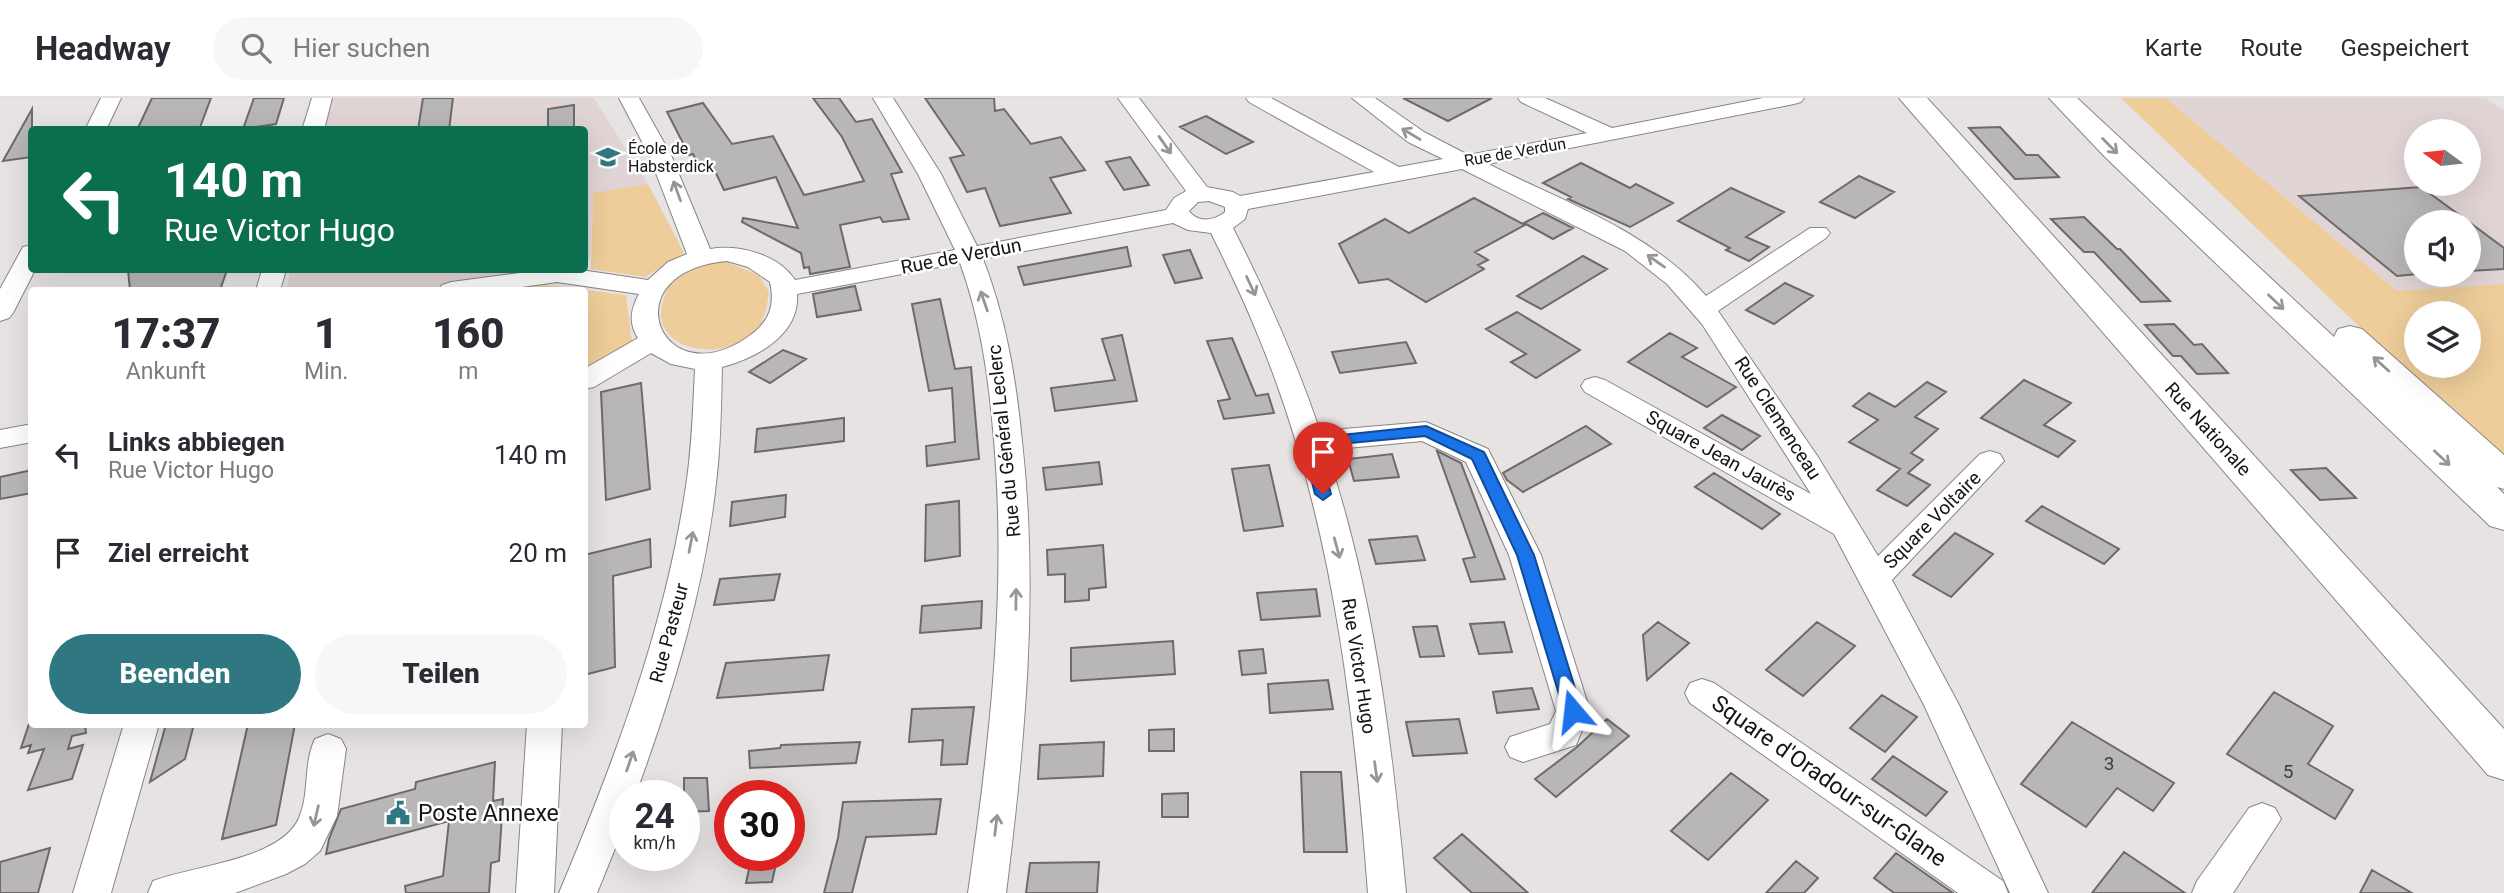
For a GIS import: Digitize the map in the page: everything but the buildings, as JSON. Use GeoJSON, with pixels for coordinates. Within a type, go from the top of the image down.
{"type":"FeatureCollection","features":[{"type":"Feature","properties":{"kind":"main road","name":"Rue Nationale"},"geometry":{"type":"LineString","coordinates":[[1912,98],[2504,761]]}},
{"type":"Feature","properties":{"kind":"main road"},"geometry":{"type":"LineString","coordinates":[[2062,98],[2125,161],[2504,516]]}},
{"type":"Feature","properties":{"kind":"main road"},"geometry":{"type":"LineString","coordinates":[[2094,98],[2146,149],[2504,476]]}},
{"type":"Feature","properties":{"kind":"street"},"geometry":{"type":"LineString","coordinates":[[97,126],[111,98]]}},
{"type":"Feature","properties":{"kind":"street"},"geometry":{"type":"LineString","coordinates":[[314,126],[322,98]]}},
{"type":"Feature","properties":{"kind":"street"},"geometry":{"type":"LineString","coordinates":[[629,98],[660,150],[700,255]]}},
{"type":"Feature","properties":{"kind":"street","name":"Rue du Général Leclerc"},"geometry":{"type":"LineString","coordinates":[[883,98],[923,161],[968,255],[988,309],[999,365],[1016,518],[1017,599],[1011,710],[987,893]]}},
{"type":"Feature","properties":{"kind":"street"},"geometry":{"type":"LineString","coordinates":[[1128,98],[1200,194],[1182,202],[1177,211],[1179,215]]}},
{"type":"Feature","properties":{"kind":"street"},"geometry":{"type":"LineString","coordinates":[[1256,98],[1395,174]]}},
{"type":"Feature","properties":{"kind":"street","name":"Rue Clemenceau"},"geometry":{"type":"LineString","coordinates":[[1362,98],[1416,137],[1634,246],[1660,262],[1679,279],[1704,309],[1779,418],[1847,527],[1980,786],[2029,893]]}},
{"type":"Feature","properties":{"kind":"street"},"geometry":{"type":"LineString","coordinates":[[1528,98],[1609,135]]}},
{"type":"Feature","properties":{"kind":"street","name":"Rue de Verdun"},"geometry":{"type":"LineString","coordinates":[[784,289],[1179,215],[1190,224],[1395,174],[1609,135],[1751,101],[1794,98]]}},
{"type":"Feature","properties":{"kind":"street","name":"Rue de Verdun"},"geometry":{"type":"LineString","coordinates":[[1200,194],[1217,194],[1227,215]]}},
{"type":"Feature","properties":{"kind":"street","name":"Rue Victor Hugo"},"geometry":{"type":"LineString","coordinates":[[1227,215],[1309,442],[1343,572],[1359,648],[1380,798],[1387,893]]}},
{"type":"Feature","properties":{"kind":"street"},"geometry":{"type":"LineString","coordinates":[[1704,309],[1818,233]]}},
{"type":"Feature","properties":{"kind":"street"},"geometry":{"type":"LineString","coordinates":[[700,255],[747,256],[765,265],[782,279],[784,289],[783,313],[764,336],[742,350],[709,361],[686,358],[651,342],[645,328],[647,301],[654,289],[676,266],[700,255]]}},
{"type":"Feature","properties":{"kind":"street"},"geometry":{"type":"LineString","coordinates":[[0,313],[28,260]]}},
{"type":"Feature","properties":{"kind":"street"},"geometry":{"type":"LineString","coordinates":[[472,287],[557,275],[581,276],[654,289]]}},
{"type":"Feature","properties":{"kind":"street"},"geometry":{"type":"LineString","coordinates":[[588,379],[651,342]]}},
{"type":"Feature","properties":{"kind":"street","name":"Rue Pasteur"},"geometry":{"type":"LineString","coordinates":[[578,893],[611,817],[656,685],[683,586],[701,486],[709,361]]}},
{"type":"Feature","properties":{"kind":"street","name":"Square Jean Jaurès"},"geometry":{"type":"LineString","coordinates":[[1595,386],[1847,527]]}},
{"type":"Feature","properties":{"kind":"street"},"geometry":{"type":"LineString","coordinates":[[1309,442],[1426,431],[1478,456],[1525,555],[1573,711],[1564,735],[1522,747]]}},
{"type":"Feature","properties":{"kind":"street"},"geometry":{"type":"LineString","coordinates":[[0,439],[28,434]]}},
{"type":"Feature","properties":{"kind":"street","name":"Square Voltaire"},"geometry":{"type":"LineString","coordinates":[[1875,578],[1990,461]]}},
{"type":"Feature","properties":{"kind":"street","name":"Square d'Oradour-sur-Glane"},"geometry":{"type":"LineString","coordinates":[[1702,693],[1989,893]]}},
{"type":"Feature","properties":{"kind":"street"},"geometry":{"type":"LineString","coordinates":[[92,893],[141,728]]}},
{"type":"Feature","properties":{"kind":"street"},"geometry":{"type":"LineString","coordinates":[[535,893],[545,728]]}},
{"type":"Feature","properties":{"kind":"street"},"geometry":{"type":"LineString","coordinates":[[167,893],[275,863],[303,844],[316,824],[328,749]]}},
{"type":"Feature","properties":{"kind":"street"},"geometry":{"type":"LineString","coordinates":[[2211,893],[2262,819]]}},
{"type":"Feature","properties":{"kind":"shaded area","name":"École de Habsterdick"},"geometry":{"type":"Polygon","coordinates":[[[331,98],[594,98],[648,184],[593,194],[588,259],[588,126],[325,126],[331,98]]]}},
{"type":"Feature","properties":{"kind":"shaded area"},"geometry":{"type":"Polygon","coordinates":[[[2121,98],[2170,98],[2167,99],[2397,291],[2504,284],[2504,461],[2414,378],[2481,378],[2481,301],[2404,301],[2404,368],[2121,98]]]}},
{"type":"Feature","properties":{"kind":"shaded area"},"geometry":{"type":"Polygon","coordinates":[[[2166,98],[2485,98],[2504,110],[2504,284],[2481,286],[2481,210],[2404,210],[2404,287],[2458,287],[2397,291],[2166,98]]]}},
{"type":"Feature","properties":{"kind":"shaded area"},"geometry":{"type":"Polygon","coordinates":[[[648,184],[684,253],[645,277],[591,269],[593,193],[648,184]]]}},
{"type":"Feature","properties":{"kind":"shaded area"},"geometry":{"type":"Polygon","coordinates":[[[724,261],[759,275],[769,292],[761,323],[744,340],[727,347],[709,350],[691,347],[675,340],[665,329],[661,313],[671,284],[686,270],[724,261]]]}},
{"type":"Feature","properties":{"kind":"shaded area"},"geometry":{"type":"Polygon","coordinates":[[[290,273],[517,273],[436,287],[287,287],[290,273]]]}},
{"type":"Feature","properties":{"kind":"shaded area"},"geometry":{"type":"Polygon","coordinates":[[[588,290],[626,295],[632,342],[588,368],[588,290]]]}},
{"type":"Feature","properties":{"kind":"place","name":"École de Habsterdick"},"geometry":{"type":"Point","coordinates":[608,157]}},
{"type":"Feature","properties":{"kind":"place","name":"Poste Annexe"},"geometry":{"type":"Point","coordinates":[398,813]}},
{"type":"Feature","properties":{"kind":"route"},"geometry":{"type":"LineString","coordinates":[[1323,494],[1309,442],[1426,431],[1478,456],[1525,555],[1573,711]]}}]}
